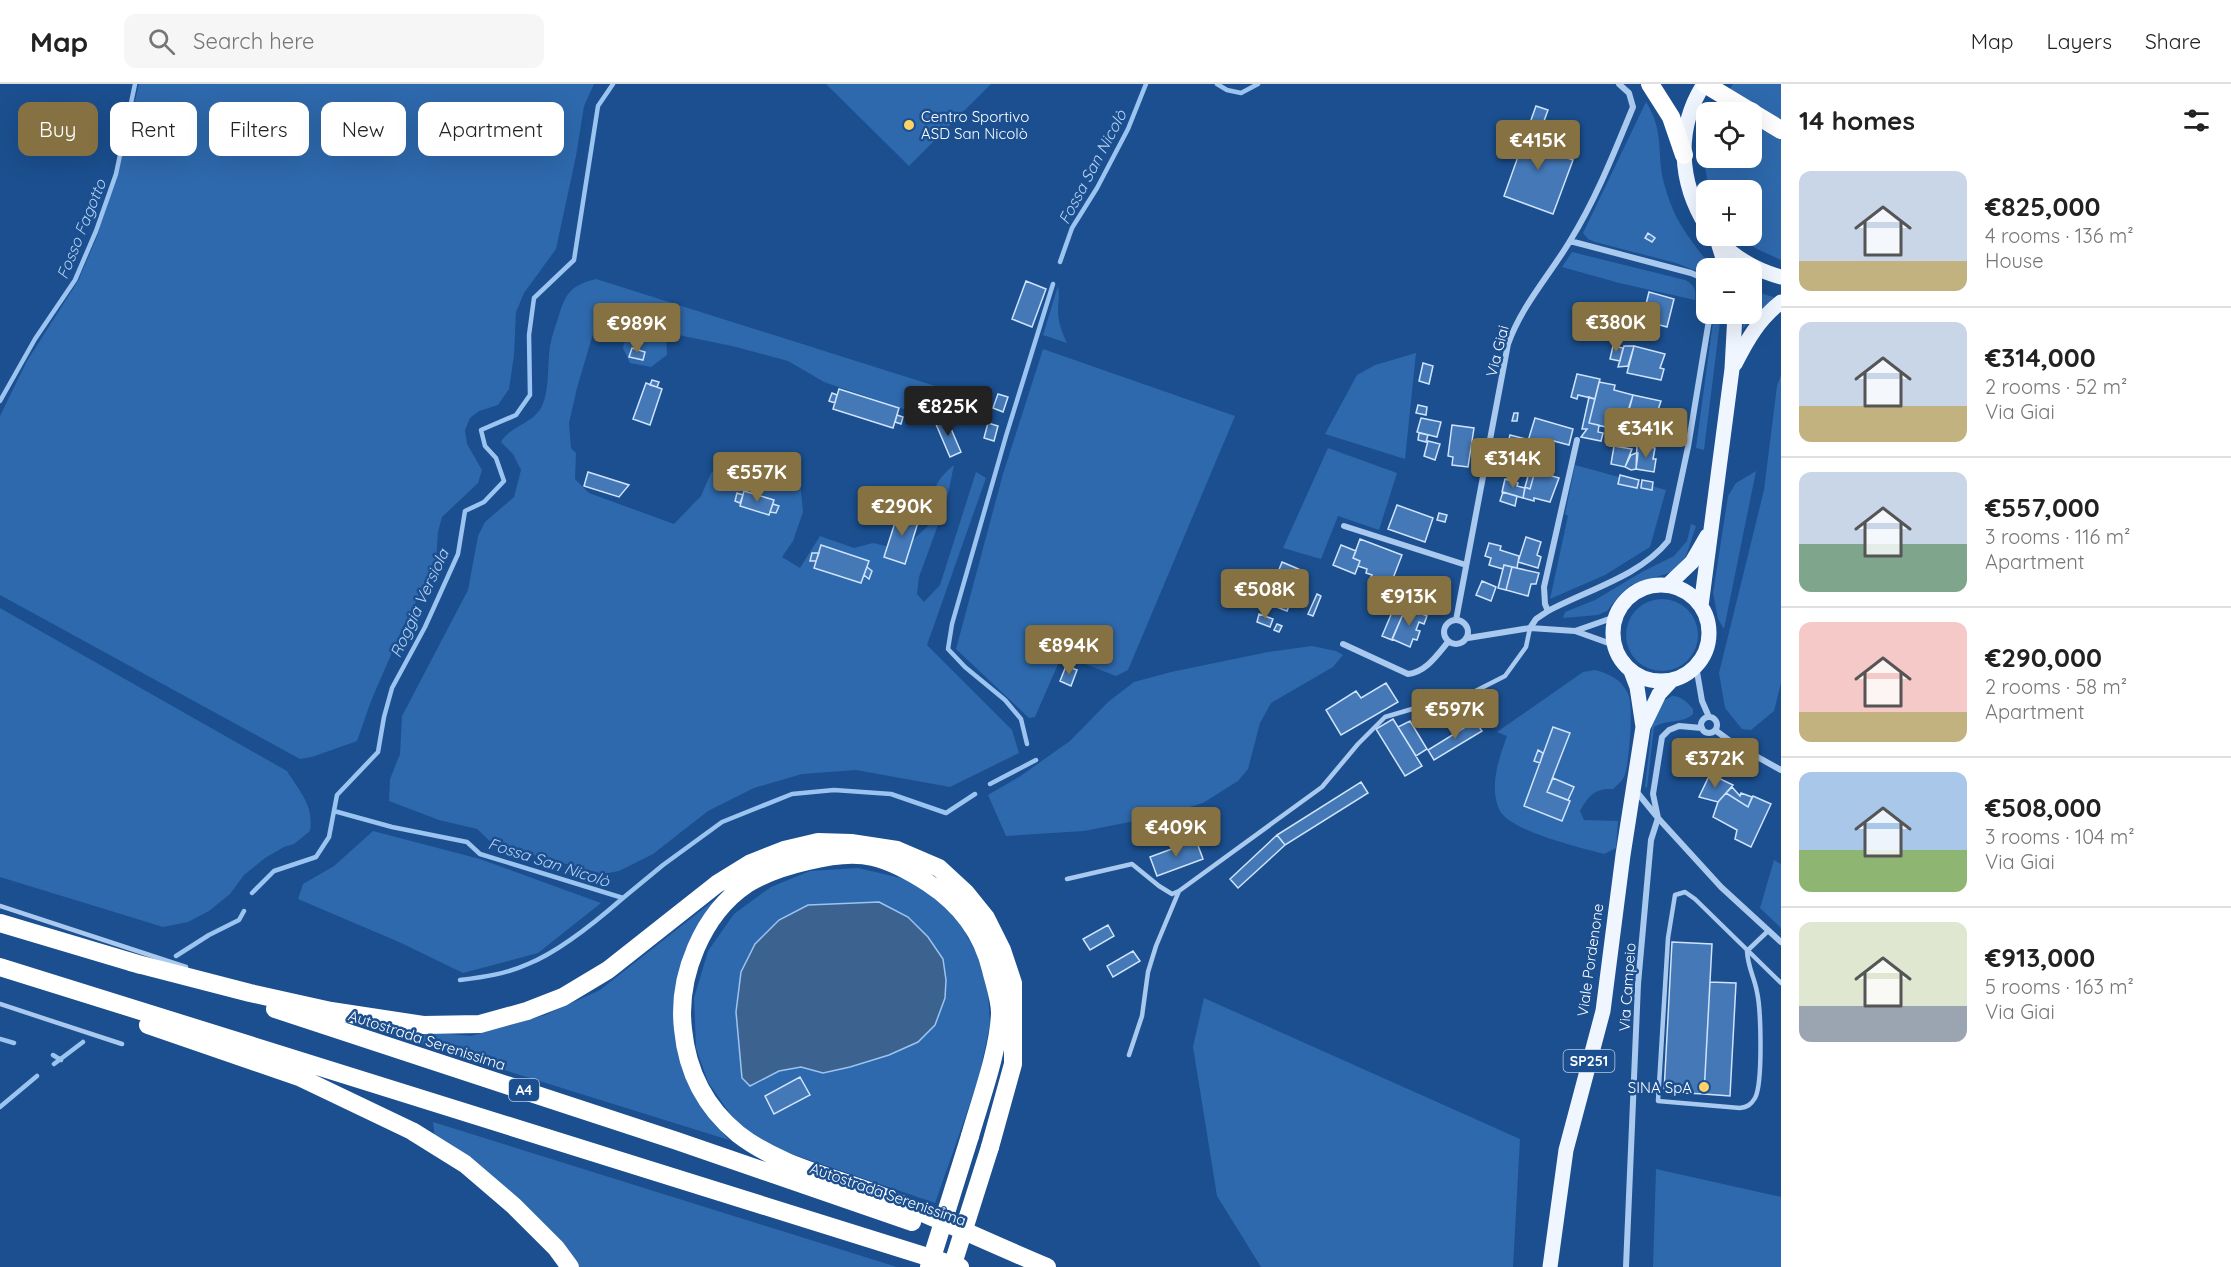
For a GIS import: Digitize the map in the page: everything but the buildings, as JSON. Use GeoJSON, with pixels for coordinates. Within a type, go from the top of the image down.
{"type":"FeatureCollection","features":[{"type":"Feature","properties":{"kind":"highway"},"geometry":{"type":"LineString","coordinates":[[1650,84],[1671,117],[1684,154]]}},
{"type":"Feature","properties":{"kind":"highway"},"geometry":{"type":"LineString","coordinates":[[1704,84],[1781,130]]}},
{"type":"Feature","properties":{"kind":"highway"},"geometry":{"type":"LineString","coordinates":[[130,962],[331,1011],[423,1025],[480,1024],[528,1011],[562,998],[608,970],[717,884],[752,863],[784,850],[818,842],[851,843],[897,850],[939,868],[965,892],[986,918],[1002,950],[1013,983],[1015,1018],[1013,1064],[990,1147],[952,1267]]}},
{"type":"Feature","properties":{"kind":"highway"},"geometry":{"type":"LineString","coordinates":[[929,1267],[970,1136],[993,1056],[1000,1012],[986,949],[969,920],[955,904],[904,868],[872,857],[828,856],[779,868],[745,885],[713,915],[697,948],[686,979],[681,1017],[685,1047],[695,1082],[713,1109],[737,1133],[770,1154],[871,1192],[1046,1267]]}},
{"type":"Feature","properties":{"kind":"highway","name":"Autostrada Serenissima"},"geometry":{"type":"LineString","coordinates":[[0,923],[130,962],[677,1140],[1046,1267]]}},
{"type":"Feature","properties":{"kind":"highway"},"geometry":{"type":"LineString","coordinates":[[0,969],[173,1035],[299,1077],[412,1131],[465,1164],[514,1206],[556,1248],[570,1267]]}},
{"type":"Feature","properties":{"kind":"highway"},"geometry":{"type":"LineString","coordinates":[[0,969],[960,1267]]}},
{"type":"Feature","properties":{"kind":"main road"},"geometry":{"type":"LineString","coordinates":[[1696,207],[1689,191],[1684,154],[1688,121],[1695,100],[1704,84]]}},
{"type":"Feature","properties":{"kind":"main road"},"geometry":{"type":"LineString","coordinates":[[1726,246],[1745,262],[1781,277]]}},
{"type":"Feature","properties":{"kind":"main road"},"geometry":{"type":"LineString","coordinates":[[1732,369],[1749,336],[1769,311],[1781,302]]}},
{"type":"Feature","properties":{"kind":"main road"},"geometry":{"type":"LineString","coordinates":[[1701,606],[1732,369],[1734,324]]}},
{"type":"Feature","properties":{"kind":"main road"},"geometry":{"type":"LineString","coordinates":[[1668,585],[1692,562],[1710,531]]}},
{"type":"Feature","properties":{"kind":"main road"},"geometry":{"type":"LineString","coordinates":[[1614,645],[1612,632],[1615,617],[1623,603],[1636,591],[1653,585],[1668,585],[1687,592],[1701,606],[1707,621],[1709,638],[1704,655],[1696,666]]}},
{"type":"Feature","properties":{"kind":"main road","name":"Viale Pordenone"},"geometry":{"type":"LineString","coordinates":[[1550,1267],[1566,1150],[1603,1011],[1643,727],[1640,700],[1631,671],[1619,658],[1614,645]]}},
{"type":"Feature","properties":{"kind":"main road","name":"Viale Pordenone"},"geometry":{"type":"LineString","coordinates":[[1643,727],[1656,699],[1672,680],[1696,666]]}},
{"type":"Feature","properties":{"kind":"main road"},"geometry":{"type":"LineString","coordinates":[[1631,671],[1651,680],[1672,680]]}},
{"type":"Feature","properties":{"kind":"street","name":"Via Giai"},"geometry":{"type":"LineString","coordinates":[[1456,620],[1508,344],[1519,317],[1570,241],[1599,189],[1633,107],[1629,93],[1619,84]]}},
{"type":"Feature","properties":{"kind":"street"},"geometry":{"type":"LineString","coordinates":[[1570,241],[1696,275]]}},
{"type":"Feature","properties":{"kind":"street"},"geometry":{"type":"LineString","coordinates":[[1530,628],[1536,619],[1548,611],[1632,569],[1659,552],[1668,541],[1688,447],[1708,324]]}},
{"type":"Feature","properties":{"kind":"street"},"geometry":{"type":"LineString","coordinates":[[1548,611],[1545,604],[1544,587],[1577,440]]}},
{"type":"Feature","properties":{"kind":"street"},"geometry":{"type":"LineString","coordinates":[[1344,526],[1466,565]]}},
{"type":"Feature","properties":{"kind":"street"},"geometry":{"type":"LineString","coordinates":[[1575,631],[1615,617]]}},
{"type":"Feature","properties":{"kind":"street"},"geometry":{"type":"LineString","coordinates":[[1448,642],[1444,630],[1448,623],[1456,620],[1467,625],[1468,638]]}},
{"type":"Feature","properties":{"kind":"street"},"geometry":{"type":"LineString","coordinates":[[1448,642],[1459,644],[1468,638],[1530,628],[1575,631],[1614,645]]}},
{"type":"Feature","properties":{"kind":"street"},"geometry":{"type":"LineString","coordinates":[[1343,644],[1408,674],[1417,673],[1427,665],[1448,642]]}},
{"type":"Feature","properties":{"kind":"street"},"geometry":{"type":"LineString","coordinates":[[1696,666],[1702,700],[1709,717],[1716,723],[1714,730],[1708,733],[1702,728],[1702,721],[1709,717]]}},
{"type":"Feature","properties":{"kind":"street","name":"Via Campeio"},"geometry":{"type":"LineString","coordinates":[[1626,1267],[1638,984],[1651,840],[1658,818],[1653,794],[1664,733],[1679,726],[1702,728]]}},
{"type":"Feature","properties":{"kind":"street"},"geometry":{"type":"LineString","coordinates":[[1714,730],[1781,770]]}},
{"type":"Feature","properties":{"kind":"street"},"geometry":{"type":"LineString","coordinates":[[1634,788],[1649,809],[1721,887],[1781,942]]}},
{"type":"Feature","properties":{"kind":"street"},"geometry":{"type":"LineString","coordinates":[[1630,814],[1641,806],[1649,809]]}},
{"type":"Feature","properties":{"kind":"lane"},"geometry":{"type":"LineString","coordinates":[[1067,879],[1132,864],[1172,894],[1179,891],[1322,787],[1358,744],[1385,717],[1419,707],[1448,705],[1505,676],[1526,647],[1530,628]]}},
{"type":"Feature","properties":{"kind":"lane"},"geometry":{"type":"LineString","coordinates":[[1128,1055],[1142,1016],[1148,972],[1156,945],[1179,891]]}},
{"type":"Feature","properties":{"kind":"lane"},"geometry":{"type":"LineString","coordinates":[[1747,951],[1748,966],[1757,990],[1761,1022],[1756,1096],[1748,1106],[1740,1108],[1658,1101],[1668,938],[1675,895],[1685,892],[1781,983]]}},
{"type":"Feature","properties":{"kind":"lane"},"geometry":{"type":"LineString","coordinates":[[0,906],[190,969]]}},
{"type":"Feature","properties":{"kind":"lane"},"geometry":{"type":"LineString","coordinates":[[1747,951],[1768,931]]}},
{"type":"Feature","properties":{"kind":"lane"},"geometry":{"type":"LineString","coordinates":[[0,1004],[122,1044]]}},
{"type":"Feature","properties":{"kind":"shaded area"},"geometry":{"type":"Polygon","coordinates":[[[139,84],[594,84],[584,106],[556,249],[524,293],[516,312],[514,355],[509,389],[498,405],[479,411],[470,418],[465,430],[467,444],[482,470],[478,483],[442,517],[438,532],[436,562],[403,627],[371,701],[357,741],[312,757],[300,759],[0,595],[0,416],[27,361],[78,281],[96,239],[122,156],[197,156],[197,102],[135,102],[139,84]]]}},
{"type":"Feature","properties":{"kind":"shaded area","name":"Centro Sportivo ASD San Nicolò"},"geometry":{"type":"Polygon","coordinates":[[[826,84],[991,84],[909,166],[826,84]]]}},
{"type":"Feature","properties":{"kind":"shaded area"},"geometry":{"type":"Polygon","coordinates":[[[1733,84],[1781,84],[1781,260],[1753,246],[1762,246],[1762,180],[1707,180],[1705,168],[1762,168],[1762,102],[1721,102],[1733,84]]]}},
{"type":"Feature","properties":{"kind":"shaded area"},"geometry":{"type":"Polygon","coordinates":[[[1646,102],[1656,123],[1664,183],[1672,208],[1705,258],[1696,258],[1696,271],[1676,263],[1595,242],[1583,233],[1646,102]]]}},
{"type":"Feature","properties":{"kind":"shaded area"},"geometry":{"type":"Polygon","coordinates":[[[1572,252],[1685,280],[1694,288],[1695,300],[1619,283],[1562,267],[1572,252]]]}},
{"type":"Feature","properties":{"kind":"shaded area"},"geometry":{"type":"Polygon","coordinates":[[[596,279],[970,397],[932,415],[912,412],[824,382],[788,361],[666,330],[667,355],[651,367],[630,363],[623,348],[629,320],[613,313],[595,327],[577,388],[569,423],[571,448],[576,453],[575,479],[589,493],[674,524],[701,496],[711,473],[727,460],[750,457],[781,466],[800,481],[803,512],[793,541],[782,557],[800,568],[820,536],[854,548],[873,543],[902,550],[929,525],[934,492],[941,478],[954,465],[946,503],[919,577],[917,594],[924,602],[940,585],[976,472],[986,478],[927,645],[1012,730],[1019,753],[950,787],[856,770],[802,774],[754,788],[708,811],[653,854],[619,871],[603,874],[493,844],[477,829],[439,820],[389,801],[390,779],[400,754],[402,716],[468,590],[478,536],[485,522],[514,497],[521,470],[513,454],[501,442],[510,432],[533,417],[542,406],[545,399],[551,342],[564,301],[576,287],[596,279]]]}},
{"type":"Feature","properties":{"kind":"shaded area"},"geometry":{"type":"Polygon","coordinates":[[[1058,286],[1059,319],[1067,343],[1043,335],[1058,286]]]}},
{"type":"Feature","properties":{"kind":"shaded area"},"geometry":{"type":"Polygon","coordinates":[[[1762,293],[1776,298],[1762,309],[1762,293]]]}},
{"type":"Feature","properties":{"kind":"shaded area"},"geometry":{"type":"Polygon","coordinates":[[[1713,324],[1720,324],[1704,450],[1696,448],[1713,324]]]}},
{"type":"Feature","properties":{"kind":"shaded area"},"geometry":{"type":"Polygon","coordinates":[[[1043,349],[1235,416],[1128,670],[1116,676],[1062,655],[1035,717],[1029,718],[956,649],[1003,474],[1043,349]]]}},
{"type":"Feature","properties":{"kind":"shaded area"},"geometry":{"type":"Polygon","coordinates":[[[1416,353],[1405,459],[1325,434],[1357,375],[1375,365],[1416,353]]]}},
{"type":"Feature","properties":{"kind":"shaded area"},"geometry":{"type":"Polygon","coordinates":[[[1781,375],[1781,683],[1774,711],[1751,730],[1742,729],[1725,708],[1719,673],[1764,490],[1777,386],[1781,375]]]}},
{"type":"Feature","properties":{"kind":"shaded area"},"geometry":{"type":"Polygon","coordinates":[[[1328,448],[1397,473],[1379,530],[1338,516],[1321,559],[1283,548],[1328,448]]]}},
{"type":"Feature","properties":{"kind":"shaded area"},"geometry":{"type":"Polygon","coordinates":[[[1575,465],[1666,490],[1650,547],[1605,575],[1550,599],[1568,516],[1565,514],[1575,465]]]}},
{"type":"Feature","properties":{"kind":"shaded area"},"geometry":{"type":"Polygon","coordinates":[[[1756,471],[1724,629],[1718,619],[1713,593],[1728,496],[1736,483],[1756,471]]]}},
{"type":"Feature","properties":{"kind":"shaded area"},"geometry":{"type":"Polygon","coordinates":[[[1691,524],[1696,526],[1686,556],[1672,572],[1631,585],[1607,611],[1598,615],[1563,618],[1565,612],[1595,600],[1674,556],[1687,541],[1691,524]]]}},
{"type":"Feature","properties":{"kind":"shaded area"},"geometry":{"type":"Polygon","coordinates":[[[1662,599],[1682,605],[1692,615],[1698,635],[1692,655],[1682,665],[1662,671],[1642,665],[1632,655],[1626,635],[1632,615],[1642,605],[1662,599]]]}},
{"type":"Feature","properties":{"kind":"shaded area"},"geometry":{"type":"Polygon","coordinates":[[[0,608],[287,771],[308,806],[310,831],[294,844],[265,858],[244,875],[230,894],[209,911],[188,922],[163,927],[0,877],[0,608]]]}},
{"type":"Feature","properties":{"kind":"shaded area"},"geometry":{"type":"Polygon","coordinates":[[[1312,646],[1336,651],[1343,655],[1333,667],[1271,703],[1260,723],[1248,769],[1238,781],[1203,803],[1155,817],[1084,831],[1006,836],[988,795],[1019,777],[1070,741],[1108,702],[1134,682],[1268,652],[1312,646]]]}},
{"type":"Feature","properties":{"kind":"shaded area"},"geometry":{"type":"Polygon","coordinates":[[[1595,670],[1610,675],[1622,684],[1628,694],[1631,710],[1627,767],[1624,776],[1613,789],[1601,790],[1593,794],[1580,811],[1584,820],[1618,821],[1616,848],[1604,854],[1546,838],[1516,824],[1505,817],[1499,809],[1495,791],[1498,763],[1507,736],[1497,732],[1583,672],[1595,670]]]}},
{"type":"Feature","properties":{"kind":"shaded area"},"geometry":{"type":"Polygon","coordinates":[[[1672,696],[1686,702],[1693,709],[1693,714],[1684,719],[1654,727],[1647,788],[1645,787],[1652,725],[1663,701],[1672,696]]]}},
{"type":"Feature","properties":{"kind":"shaded area"},"geometry":{"type":"Polygon","coordinates":[[[373,831],[480,859],[601,903],[538,953],[463,973],[399,942],[298,899],[303,884],[334,866],[373,831]]]}},
{"type":"Feature","properties":{"kind":"shaded area"},"geometry":{"type":"Polygon","coordinates":[[[1774,860],[1781,864],[1781,928],[1760,908],[1774,860]]]}},
{"type":"Feature","properties":{"kind":"shaded area"},"geometry":{"type":"Polygon","coordinates":[[[858,868],[914,881],[945,907],[962,927],[977,954],[988,993],[990,1025],[978,1081],[935,1203],[763,1144],[735,1121],[708,1082],[696,1048],[694,998],[708,951],[734,914],[771,887],[810,871],[858,868]]]}},
{"type":"Feature","properties":{"kind":"shaded area"},"geometry":{"type":"Polygon","coordinates":[[[732,886],[699,929],[682,1068],[699,1105],[729,1140],[363,1026],[471,1036],[545,1015],[600,990],[732,886]]]}},
{"type":"Feature","properties":{"kind":"shaded area"},"geometry":{"type":"Polygon","coordinates":[[[879,902],[908,917],[928,937],[943,959],[946,980],[945,998],[935,1025],[918,1042],[889,1055],[823,1073],[801,1067],[779,1071],[750,1086],[742,1078],[736,1012],[741,972],[755,944],[779,920],[808,905],[879,902]]]}},
{"type":"Feature","properties":{"kind":"shaded area"},"geometry":{"type":"Polygon","coordinates":[[[1204,998],[1520,1139],[1513,1267],[1261,1267],[1217,1196],[1193,1047],[1204,998]]]}},
{"type":"Feature","properties":{"kind":"shaded area"},"geometry":{"type":"Polygon","coordinates":[[[433,1122],[897,1267],[577,1267],[435,1138],[433,1122]]]}},
{"type":"Feature","properties":{"kind":"shaded area"},"geometry":{"type":"Polygon","coordinates":[[[1656,1169],[1781,1197],[1781,1267],[1653,1267],[1656,1169]]]}},
{"type":"Feature","properties":{"kind":"waterway","name":"Fosso Fagotto"},"geometry":{"type":"LineString","coordinates":[[0,401],[35,339],[75,280],[96,231],[116,174],[135,84]]}},
{"type":"Feature","properties":{"kind":"waterway","name":"Roggia Versiola"},"geometry":{"type":"LineString","coordinates":[[252,893],[274,871],[316,857],[329,837],[337,795],[378,752],[392,688],[425,627],[458,554],[465,511],[484,502],[504,481],[496,458],[485,446],[481,430],[516,415],[530,395],[529,335],[534,298],[574,260],[598,106],[613,84]]}},
{"type":"Feature","properties":{"kind":"waterway","name":"Fossa San Nicolò"},"geometry":{"type":"LineString","coordinates":[[1060,262],[1072,228],[1097,188],[1128,129],[1146,84]]}},
{"type":"Feature","properties":{"kind":"waterway"},"geometry":{"type":"LineString","coordinates":[[1217,84],[1227,90],[1241,93],[1258,84]]}},
{"type":"Feature","properties":{"kind":"waterway","name":"Fossa San Nicolò"},"geometry":{"type":"LineString","coordinates":[[1027,744],[1021,719],[1005,700],[965,667],[948,649],[952,624],[1006,436],[1053,284]]}},
{"type":"Feature","properties":{"kind":"waterway","name":"Fossa San Nicolò"},"geometry":{"type":"LineString","coordinates":[[990,784],[1036,760]]}},
{"type":"Feature","properties":{"kind":"waterway","name":"Fossa San Nicolò"},"geometry":{"type":"LineString","coordinates":[[334,811],[392,827],[467,842],[480,854],[623,898],[663,865],[722,822],[792,794],[834,790],[891,794],[946,813],[975,794]]}},
{"type":"Feature","properties":{"kind":"waterway"},"geometry":{"type":"LineString","coordinates":[[460,980],[503,973],[540,959],[578,934],[623,898]]}},
{"type":"Feature","properties":{"kind":"waterway","name":"Roggia Versiola"},"geometry":{"type":"LineString","coordinates":[[176,956],[209,935],[239,920],[244,911]]}},
{"type":"Feature","properties":{"kind":"waterway","name":"Fosso Fagotto"},"geometry":{"type":"LineString","coordinates":[[0,1039],[14,1043]]}},
{"type":"Feature","properties":{"kind":"waterway","name":"Roggia Versiola"},"geometry":{"type":"LineString","coordinates":[[54,1064],[83,1042]]}},
{"type":"Feature","properties":{"kind":"waterway","name":"Fosso Fagotto"},"geometry":{"type":"LineString","coordinates":[[53,1055],[61,1060]]}},
{"type":"Feature","properties":{"kind":"waterway","name":"Roggia Versiola"},"geometry":{"type":"LineString","coordinates":[[0,1107],[37,1076]]}},
{"type":"Feature","properties":{"kind":"place","name":"Centro Sportivo ASD San Nicolò"},"geometry":{"type":"Point","coordinates":[909,125]}},
{"type":"Feature","properties":{"kind":"place","name":"SINA SpA"},"geometry":{"type":"Point","coordinates":[1704,1087]}}]}
